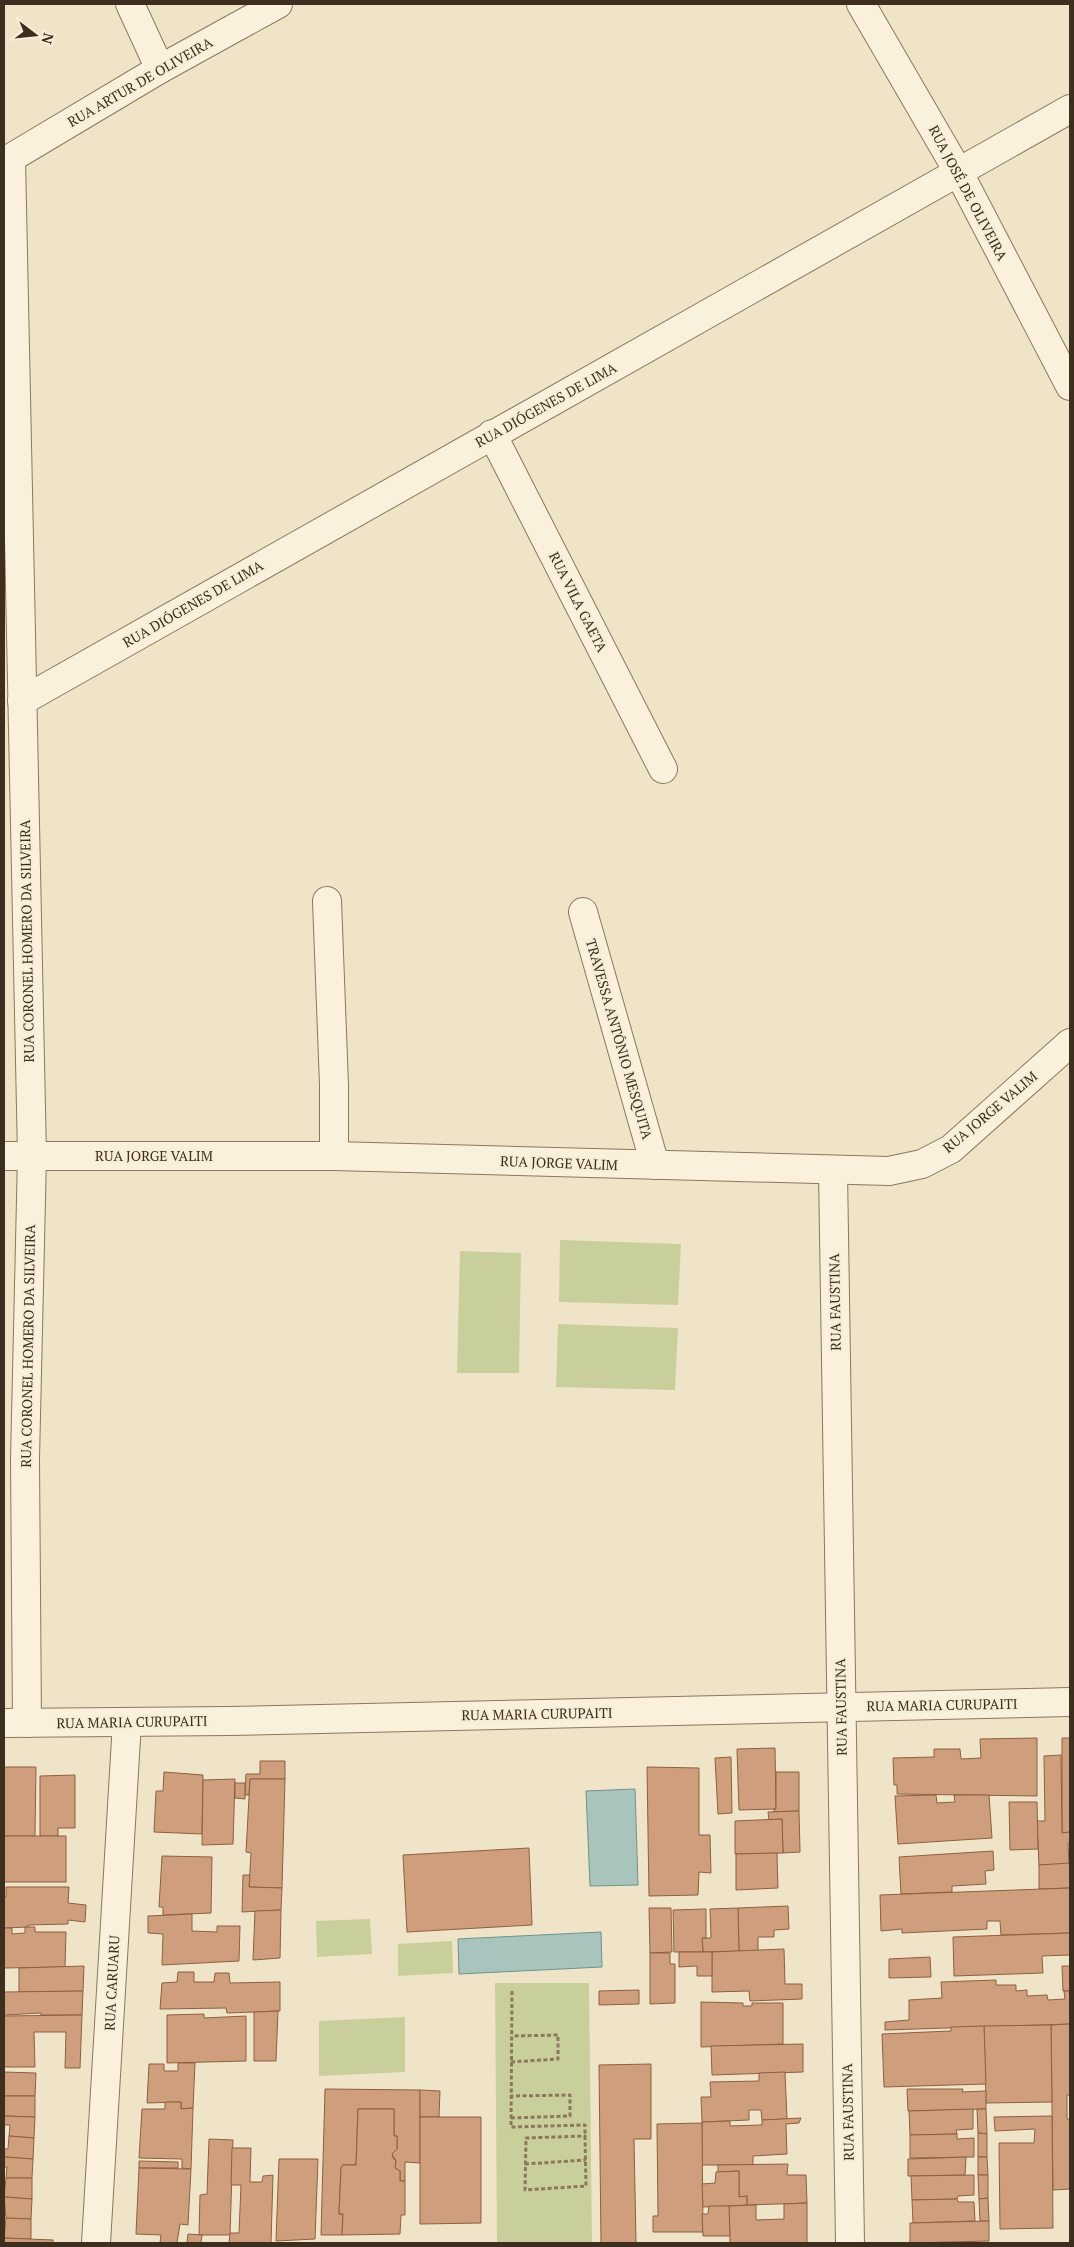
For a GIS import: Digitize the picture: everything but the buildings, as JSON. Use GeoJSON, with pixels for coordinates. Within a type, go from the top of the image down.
{"type":"FeatureCollection","features":[{"type":"Feature","properties":{"kind":"street"},"geometry":{"type":"LineString","coordinates":[[130,4],[160,69]]}},
{"type":"Feature","properties":{"kind":"street","name":"RUA ARTUR DE OLIVEIRA"},"geometry":{"type":"LineString","coordinates":[[7,161],[160,69],[278,4]]}},
{"type":"Feature","properties":{"kind":"street","name":"RUA JOSÉ DE OLIVEIRA"},"geometry":{"type":"LineString","coordinates":[[861,4],[959,173],[1070,386]]}},
{"type":"Feature","properties":{"kind":"street","name":"RUA DIÓGENES DE LIMA"},"geometry":{"type":"LineString","coordinates":[[22,701],[1070,109]]}},
{"type":"Feature","properties":{"kind":"street","name":"RUA CORONEL HOMERO DA SILVEIRA"},"geometry":{"type":"LineString","coordinates":[[7,161],[11,552],[22,701],[32,1156],[25,1459],[15,1723]]}},
{"type":"Feature","properties":{"kind":"street","name":"RUA VILA GAETA"},"geometry":{"type":"LineString","coordinates":[[492,434],[663,769]]}},
{"type":"Feature","properties":{"kind":"street"},"geometry":{"type":"LineString","coordinates":[[327,901],[334,1084],[334,1156]]}},
{"type":"Feature","properties":{"kind":"street","name":"TRAVESSA ANTÔNIO MESQUITA"},"geometry":{"type":"LineString","coordinates":[[583,912],[655,1166]]}},
{"type":"Feature","properties":{"kind":"street","name":"RUA JORGE VALIM"},"geometry":{"type":"LineString","coordinates":[[4,1156],[334,1156],[889,1171],[922,1164],[951,1149],[1070,1043]]}},
{"type":"Feature","properties":{"kind":"street","name":"RUA FAUSTINA"},"geometry":{"type":"LineString","coordinates":[[833,1170],[850,2243]]}},
{"type":"Feature","properties":{"kind":"street","name":"RUA MARIA CURUPAITI"},"geometry":{"type":"LineString","coordinates":[[15,1723],[1070,1702]]}},
{"type":"Feature","properties":{"kind":"street","name":"RUA CARUARU"},"geometry":{"type":"LineString","coordinates":[[96,2243],[127,1722]]}},
{"type":"Feature","properties":{"kind":"path"},"geometry":{"type":"LineString","coordinates":[[512,1991],[511,2127],[585,2125],[586,2186],[525,2190],[526,2138],[585,2136]]}},
{"type":"Feature","properties":{"kind":"path"},"geometry":{"type":"LineString","coordinates":[[511,2062],[558,2059],[558,2035],[512,2036]]}},
{"type":"Feature","properties":{"kind":"path"},"geometry":{"type":"LineString","coordinates":[[511,2096],[570,2095],[570,2116],[511,2118]]}},
{"type":"Feature","properties":{"kind":"path"},"geometry":{"type":"LineString","coordinates":[[525,2164],[586,2160]]}},
{"type":"Feature","properties":{"kind":"green space"},"geometry":{"type":"Polygon","coordinates":[[[560,1240],[681,1244],[678,1305],[559,1302],[560,1240]]]}},
{"type":"Feature","properties":{"kind":"green space"},"geometry":{"type":"Polygon","coordinates":[[[460,1251],[521,1253],[519,1373],[457,1373],[460,1251]]]}},
{"type":"Feature","properties":{"kind":"green space"},"geometry":{"type":"Polygon","coordinates":[[[558,1324],[678,1328],[675,1390],[556,1387],[558,1324]]]}},
{"type":"Feature","properties":{"kind":"green space"},"geometry":{"type":"Polygon","coordinates":[[[370,1919],[372,1954],[317,1957],[316,1921],[370,1919]]]}},
{"type":"Feature","properties":{"kind":"green space"},"geometry":{"type":"Polygon","coordinates":[[[452,1941],[453,1973],[398,1976],[398,1944],[452,1941]]]}},
{"type":"Feature","properties":{"kind":"green space"},"geometry":{"type":"Polygon","coordinates":[[[495,1983],[589,1983],[592,2243],[497,2243],[495,1983]]]}},
{"type":"Feature","properties":{"kind":"green space"},"geometry":{"type":"Polygon","coordinates":[[[405,2017],[405,2072],[319,2076],[319,2021],[405,2017]]]}},
{"type":"Feature","properties":{"kind":"water"},"geometry":{"type":"Polygon","coordinates":[[[635,1789],[638,1885],[590,1886],[586,1791],[635,1789]]]}},
{"type":"Feature","properties":{"kind":"water"},"geometry":{"type":"Polygon","coordinates":[[[601,1932],[602,1967],[459,1974],[458,1939],[601,1932]]]}}]}
